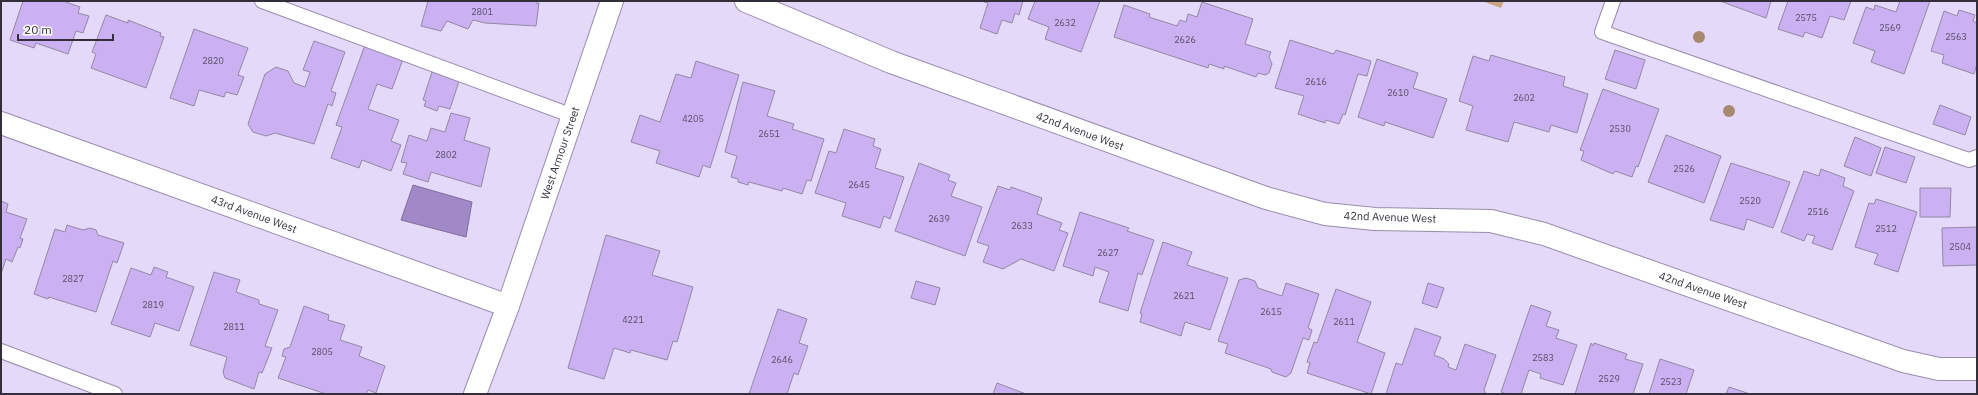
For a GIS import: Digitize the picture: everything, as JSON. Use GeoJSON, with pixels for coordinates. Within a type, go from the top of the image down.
{"type":"FeatureCollection","features":[{"type":"Feature","properties":{"kind":"street","name":"West Armour Street"},"geometry":{"type":"LineString","coordinates":[[475,394],[508,306],[612,1]]}},
{"type":"Feature","properties":{"kind":"street","name":"42nd Avenue West"},"geometry":{"type":"LineString","coordinates":[[746,1],[891,62],[1266,198],[1325,214],[1374,219],[1491,221],[1544,234],[1903,361],[1939,369],[1977,369]]}},
{"type":"Feature","properties":{"kind":"street","name":"43rd Avenue West"},"geometry":{"type":"LineString","coordinates":[[1,123],[508,306]]}},
{"type":"Feature","properties":{"kind":"lane"},"geometry":{"type":"LineString","coordinates":[[262,1],[573,116]]}},
{"type":"Feature","properties":{"kind":"lane"},"geometry":{"type":"LineString","coordinates":[[1613,1],[1602,32],[1970,160],[1977,157]]}},
{"type":"Feature","properties":{"kind":"lane"},"geometry":{"type":"LineString","coordinates":[[1,351],[115,394]]}},
{"type":"Feature","properties":{"kind":"shaded area"},"geometry":{"type":"Polygon","coordinates":[[[1482,1],[1504,1],[1501,8],[1482,1]]]}},
{"type":"Feature","properties":{"kind":"shaded area"},"geometry":{"type":"Polygon","coordinates":[[[413,185],[472,202],[466,237],[401,220],[413,185]]]}},
{"type":"Feature","properties":{"kind":"building"},"geometry":{"type":"Polygon","coordinates":[[[23,1],[63,1],[80,7],[78,13],[89,16],[83,33],[76,31],[68,54],[36,43],[34,48],[10,40],[23,1]]]}},
{"type":"Feature","properties":{"kind":"building"},"geometry":{"type":"Polygon","coordinates":[[[428,1],[537,1],[537,4],[539,3],[536,26],[485,23],[473,20],[468,29],[447,21],[441,31],[421,26],[428,1]]]}},
{"type":"Feature","properties":{"kind":"building"},"geometry":{"type":"Polygon","coordinates":[[[981,1],[1023,1],[1019,15],[1015,13],[1012,23],[1002,20],[997,34],[980,28],[988,3],[981,1]]]}},
{"type":"Feature","properties":{"kind":"building"},"geometry":{"type":"Polygon","coordinates":[[[1035,1],[1100,1],[1081,52],[1045,39],[1049,27],[1028,19],[1035,1]]]}},
{"type":"Feature","properties":{"kind":"building"},"geometry":{"type":"Polygon","coordinates":[[[1720,1],[1771,1],[1766,18],[1720,1]]]}},
{"type":"Feature","properties":{"kind":"building"},"geometry":{"type":"Polygon","coordinates":[[[1788,1],[1851,1],[1844,20],[1830,16],[1822,38],[1805,32],[1803,37],[1778,29],[1788,1]]]}},
{"type":"Feature","properties":{"kind":"building"},"geometry":{"type":"Polygon","coordinates":[[[1900,1],[1930,1],[1904,74],[1871,62],[1875,51],[1853,43],[1866,7],[1874,10],[1875,5],[1896,12],[1900,1]]]}},
{"type":"Feature","properties":{"kind":"building"},"geometry":{"type":"Polygon","coordinates":[[[1202,2],[1253,19],[1245,44],[1271,52],[1269,57],[1272,64],[1269,73],[1265,75],[1258,73],[1256,77],[1224,66],[1224,69],[1209,64],[1208,68],[1114,37],[1124,5],[1150,14],[1149,17],[1177,26],[1180,20],[1186,22],[1188,14],[1197,17],[1202,2]]]}},
{"type":"Feature","properties":{"kind":"building"},"geometry":{"type":"Polygon","coordinates":[[[1959,10],[1975,15],[1973,21],[1977,23],[1977,64],[1974,74],[1942,63],[1944,55],[1931,51],[1944,11],[1957,16],[1959,10]]]}},
{"type":"Feature","properties":{"kind":"building"},"geometry":{"type":"Polygon","coordinates":[[[106,15],[128,23],[128,20],[161,33],[160,36],[164,37],[146,88],[91,68],[96,54],[92,52],[106,15]]]}},
{"type":"Feature","properties":{"kind":"building"},"geometry":{"type":"Polygon","coordinates":[[[194,29],[248,48],[238,75],[244,77],[237,95],[226,92],[224,97],[199,90],[194,106],[170,98],[194,29]]]}},
{"type":"Feature","properties":{"kind":"building"},"geometry":{"type":"Polygon","coordinates":[[[1290,40],[1334,54],[1336,50],[1371,61],[1367,76],[1358,74],[1345,115],[1343,114],[1339,124],[1326,120],[1325,123],[1298,114],[1304,96],[1275,88],[1290,40]]]}},
{"type":"Feature","properties":{"kind":"building"},"geometry":{"type":"Polygon","coordinates":[[[314,41],[345,52],[331,91],[336,93],[332,106],[328,104],[314,144],[275,133],[266,136],[253,132],[248,124],[265,74],[276,67],[288,71],[294,83],[305,87],[310,72],[303,70],[314,41]]]}},
{"type":"Feature","properties":{"kind":"building"},"geometry":{"type":"Polygon","coordinates":[[[365,45],[403,59],[392,89],[377,84],[368,109],[399,120],[391,141],[401,145],[391,171],[362,160],[359,168],[331,158],[342,127],[336,125],[365,45]]]}},
{"type":"Feature","properties":{"kind":"building"},"geometry":{"type":"Polygon","coordinates":[[[1615,50],[1645,60],[1636,89],[1605,79],[1615,50]]]}},
{"type":"Feature","properties":{"kind":"building"},"geometry":{"type":"Polygon","coordinates":[[[1491,55],[1565,77],[1563,86],[1588,94],[1577,133],[1551,125],[1549,132],[1514,122],[1508,142],[1466,130],[1473,106],[1459,101],[1473,56],[1489,61],[1491,55]]]}},
{"type":"Feature","properties":{"kind":"building"},"geometry":{"type":"Polygon","coordinates":[[[1377,59],[1418,73],[1413,88],[1447,99],[1433,138],[1385,122],[1384,126],[1358,117],[1377,59]]]}},
{"type":"Feature","properties":{"kind":"building"},"geometry":{"type":"Polygon","coordinates":[[[696,61],[739,75],[710,168],[703,165],[699,177],[656,163],[660,151],[631,142],[640,115],[660,122],[676,74],[691,78],[696,61]]]}},
{"type":"Feature","properties":{"kind":"building"},"geometry":{"type":"Polygon","coordinates":[[[432,72],[459,81],[450,109],[439,106],[437,111],[424,106],[426,101],[423,100],[432,72]]]}},
{"type":"Feature","properties":{"kind":"building"},"geometry":{"type":"Polygon","coordinates":[[[743,82],[775,91],[767,116],[794,124],[792,129],[824,139],[811,181],[807,180],[802,194],[783,188],[782,191],[749,182],[748,185],[738,182],[738,179],[731,177],[737,156],[725,152],[743,82]]]}},
{"type":"Feature","properties":{"kind":"building"},"geometry":{"type":"Polygon","coordinates":[[[1603,89],[1659,109],[1638,167],[1636,166],[1632,177],[1615,171],[1613,174],[1581,160],[1584,151],[1580,150],[1603,89]]]}},
{"type":"Feature","properties":{"kind":"building"},"geometry":{"type":"Polygon","coordinates":[[[1940,105],[1971,117],[1965,135],[1933,124],[1940,105]]]}},
{"type":"Feature","properties":{"kind":"building"},"geometry":{"type":"Polygon","coordinates":[[[451,113],[470,118],[464,140],[490,148],[481,187],[431,172],[428,182],[403,174],[407,163],[401,162],[409,135],[427,141],[431,128],[445,132],[451,113]]]}},
{"type":"Feature","properties":{"kind":"building"},"geometry":{"type":"Polygon","coordinates":[[[844,129],[875,139],[873,146],[881,149],[875,168],[904,177],[890,219],[884,216],[880,228],[842,216],[846,203],[815,193],[829,151],[836,153],[844,129]]]}},
{"type":"Feature","properties":{"kind":"building"},"geometry":{"type":"Polygon","coordinates":[[[1666,135],[1721,156],[1704,203],[1648,182],[1666,135]]]}},
{"type":"Feature","properties":{"kind":"building"},"geometry":{"type":"Polygon","coordinates":[[[1855,137],[1881,148],[1871,176],[1844,166],[1855,137]]]}},
{"type":"Feature","properties":{"kind":"building"},"geometry":{"type":"Polygon","coordinates":[[[1885,147],[1915,157],[1906,183],[1876,173],[1885,147]]]}},
{"type":"Feature","properties":{"kind":"building"},"geometry":{"type":"Polygon","coordinates":[[[919,163],[950,175],[948,180],[956,183],[951,196],[982,207],[965,256],[895,231],[919,163]]]}},
{"type":"Feature","properties":{"kind":"building"},"geometry":{"type":"Polygon","coordinates":[[[1731,163],[1790,182],[1773,228],[1747,219],[1744,230],[1710,220],[1731,163]]]}},
{"type":"Feature","properties":{"kind":"building"},"geometry":{"type":"Polygon","coordinates":[[[1821,169],[1845,178],[1843,186],[1854,191],[1832,250],[1812,243],[1815,236],[1807,234],[1804,241],[1781,232],[1804,171],[1819,176],[1821,169]]]}},
{"type":"Feature","properties":{"kind":"building"},"geometry":{"type":"Polygon","coordinates":[[[998,186],[1010,190],[1011,187],[1042,198],[1037,214],[1062,223],[1059,230],[1068,233],[1054,271],[1021,259],[1003,269],[983,262],[989,246],[977,242],[998,186]]]}},
{"type":"Feature","properties":{"kind":"building"},"geometry":{"type":"Polygon","coordinates":[[[1920,188],[1951,188],[1950,217],[1920,217],[1920,188]]]}},
{"type":"Feature","properties":{"kind":"building"},"geometry":{"type":"Polygon","coordinates":[[[1876,199],[1917,212],[1898,272],[1874,264],[1878,254],[1855,247],[1869,203],[1874,204],[1876,199]]]}},
{"type":"Feature","properties":{"kind":"building"},"geometry":{"type":"Polygon","coordinates":[[[1,201],[8,204],[6,212],[27,219],[20,238],[23,239],[20,248],[18,247],[12,262],[6,259],[1,274],[1,201]]]}},
{"type":"Feature","properties":{"kind":"building"},"geometry":{"type":"Polygon","coordinates":[[[1080,212],[1129,228],[1127,231],[1154,240],[1142,275],[1138,273],[1128,311],[1099,302],[1109,272],[1095,267],[1093,276],[1063,266],[1080,212]]]}},
{"type":"Feature","properties":{"kind":"building"},"geometry":{"type":"Polygon","coordinates":[[[67,225],[83,230],[90,228],[96,230],[98,235],[124,243],[117,263],[113,261],[96,312],[49,297],[48,299],[34,294],[55,229],[65,232],[67,225]]]}},
{"type":"Feature","properties":{"kind":"building"},"geometry":{"type":"Polygon","coordinates":[[[1977,227],[1977,265],[1943,266],[1942,228],[1977,227]]]}},
{"type":"Feature","properties":{"kind":"building"},"geometry":{"type":"Polygon","coordinates":[[[606,235],[660,251],[652,275],[693,287],[677,342],[673,341],[667,360],[631,350],[630,353],[614,348],[604,379],[568,368],[606,235]]]}},
{"type":"Feature","properties":{"kind":"building"},"geometry":{"type":"Polygon","coordinates":[[[1163,242],[1192,252],[1187,265],[1228,278],[1210,330],[1185,322],[1181,336],[1140,322],[1142,314],[1140,313],[1163,242]]]}},
{"type":"Feature","properties":{"kind":"building"},"geometry":{"type":"Polygon","coordinates":[[[154,267],[168,272],[166,277],[194,287],[179,331],[155,323],[150,337],[111,324],[131,268],[151,275],[154,267]]]}},
{"type":"Feature","properties":{"kind":"building"},"geometry":{"type":"Polygon","coordinates":[[[214,272],[240,280],[236,292],[259,300],[259,304],[278,310],[265,346],[272,348],[262,373],[259,372],[254,389],[225,378],[223,372],[227,357],[190,345],[214,272]]]}},
{"type":"Feature","properties":{"kind":"building"},"geometry":{"type":"Polygon","coordinates":[[[1246,278],[1255,281],[1258,288],[1282,296],[1286,283],[1319,294],[1308,328],[1312,330],[1309,340],[1303,338],[1291,373],[1286,377],[1272,372],[1271,369],[1225,353],[1228,344],[1218,341],[1239,280],[1246,278]]]}},
{"type":"Feature","properties":{"kind":"building"},"geometry":{"type":"Polygon","coordinates":[[[916,281],[940,288],[935,305],[911,298],[916,281]]]}},
{"type":"Feature","properties":{"kind":"building"},"geometry":{"type":"Polygon","coordinates":[[[1428,283],[1444,288],[1437,308],[1422,303],[1428,283]]]}},
{"type":"Feature","properties":{"kind":"building"},"geometry":{"type":"Polygon","coordinates":[[[1336,289],[1371,302],[1357,342],[1385,353],[1371,394],[1307,373],[1310,363],[1307,362],[1314,342],[1317,343],[1336,289]]]}},
{"type":"Feature","properties":{"kind":"building"},"geometry":{"type":"Polygon","coordinates":[[[1531,305],[1551,312],[1546,326],[1559,330],[1556,338],[1577,345],[1563,385],[1540,378],[1541,374],[1529,370],[1521,394],[1507,394],[1501,392],[1531,305]]]}},
{"type":"Feature","properties":{"kind":"building"},"geometry":{"type":"Polygon","coordinates":[[[304,306],[329,315],[328,320],[345,325],[340,340],[362,347],[359,356],[385,366],[376,393],[368,390],[366,394],[326,394],[278,378],[286,357],[282,356],[284,349],[290,347],[304,306]]]}},
{"type":"Feature","properties":{"kind":"building"},"geometry":{"type":"Polygon","coordinates":[[[778,309],[807,319],[799,343],[808,346],[798,375],[794,373],[787,394],[749,394],[778,309]]]}},
{"type":"Feature","properties":{"kind":"building"},"geometry":{"type":"Polygon","coordinates":[[[1415,328],[1441,337],[1434,355],[1444,359],[1449,364],[1448,367],[1456,370],[1465,344],[1496,355],[1484,390],[1486,394],[1386,394],[1396,363],[1402,365],[1415,328]]]}},
{"type":"Feature","properties":{"kind":"building"},"geometry":{"type":"Polygon","coordinates":[[[1591,343],[1593,346],[1594,343],[1627,354],[1625,359],[1643,364],[1633,394],[1575,394],[1591,343]]]}},
{"type":"Feature","properties":{"kind":"building"},"geometry":{"type":"Polygon","coordinates":[[[1660,359],[1694,370],[1686,394],[1649,394],[1660,359]]]}},
{"type":"Feature","properties":{"kind":"building"},"geometry":{"type":"Polygon","coordinates":[[[997,383],[1026,394],[993,394],[997,383]]]}},
{"type":"Feature","properties":{"kind":"building"},"geometry":{"type":"Polygon","coordinates":[[[1729,387],[1750,394],[1726,394],[1729,387]]]}}]}
